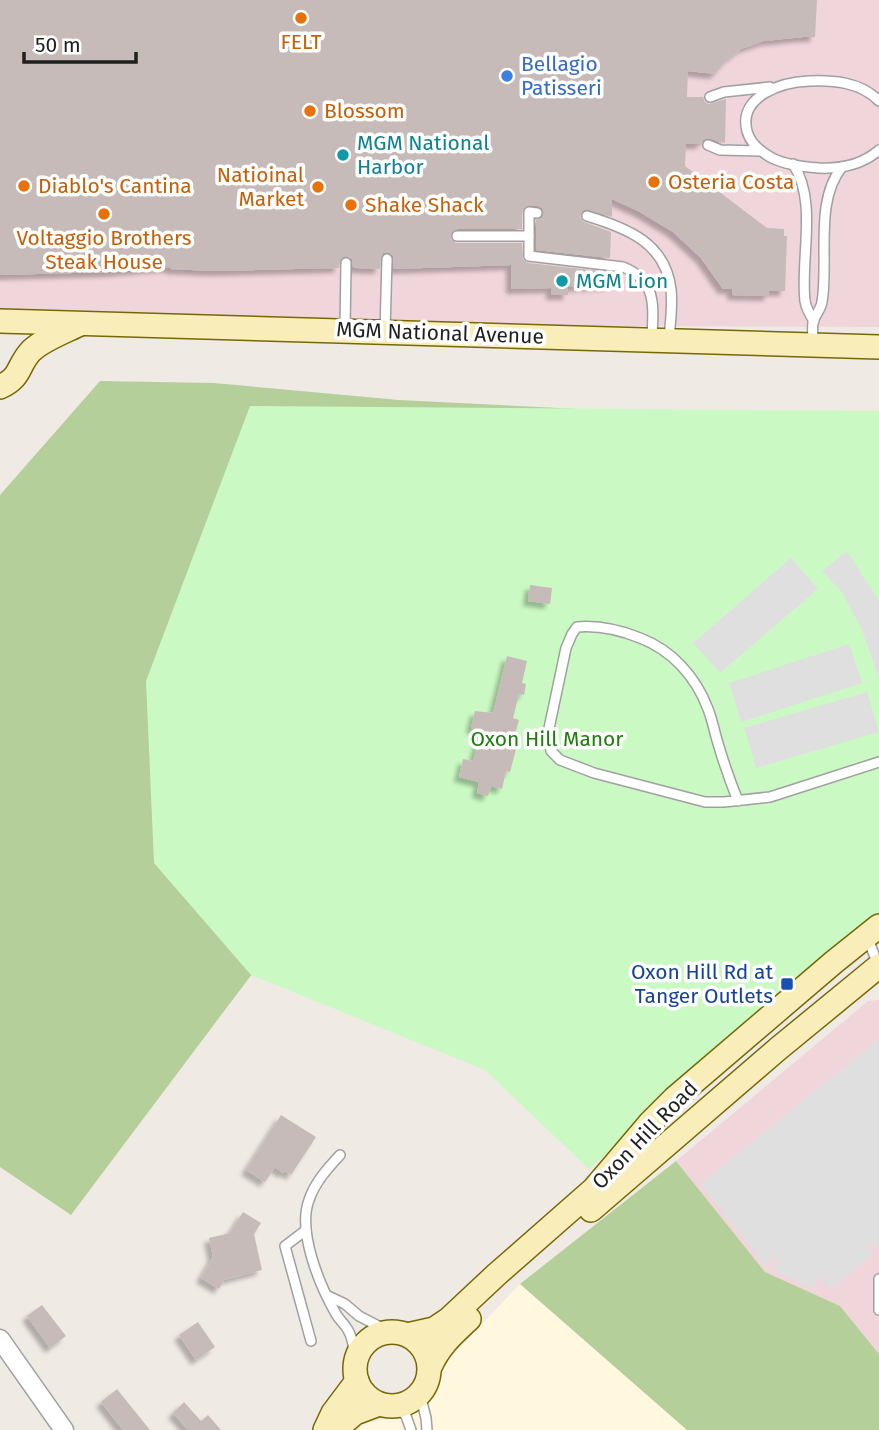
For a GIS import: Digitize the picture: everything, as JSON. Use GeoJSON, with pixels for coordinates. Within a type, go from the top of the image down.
{"type":"FeatureCollection","features":[{"type":"Feature","properties":{"kind":"main road","name":"MGM National Avenue"},"geometry":{"type":"LineString","coordinates":[[0,321],[879,347]]}},
{"type":"Feature","properties":{"kind":"main road"},"geometry":{"type":"LineString","coordinates":[[0,387],[16,376],[33,349],[83,323]]}},
{"type":"Feature","properties":{"kind":"main road","name":"Oxon Hill Road"},"geometry":{"type":"LineString","coordinates":[[399,1333],[434,1329],[449,1319],[594,1189],[675,1098],[834,962],[875,934]]}},
{"type":"Feature","properties":{"kind":"main road","name":"Oxon Hill Road"},"geometry":{"type":"LineString","coordinates":[[430,1367],[436,1353],[448,1339],[506,1285],[771,1055],[879,966]]}},
{"type":"Feature","properties":{"kind":"main road"},"geometry":{"type":"LineString","coordinates":[[399,1333],[419,1342],[427,1354],[430,1367],[427,1382],[420,1394],[408,1403],[355,1413],[341,1426],[325,1430],[356,1373],[361,1348],[374,1336],[399,1333]]}},
{"type":"Feature","properties":{"kind":"main road"},"geometry":{"type":"LineString","coordinates":[[356,1373],[366,1396],[388,1405]]}},
{"type":"Feature","properties":{"kind":"street"},"geometry":{"type":"LineString","coordinates":[[0,1339],[64,1430]]}},
{"type":"Feature","properties":{"kind":"lane"},"geometry":{"type":"LineString","coordinates":[[710,97],[724,92],[829,80],[865,90],[879,100]]}},
{"type":"Feature","properties":{"kind":"lane"},"geometry":{"type":"LineString","coordinates":[[775,87],[754,102],[745,121],[749,136],[761,151],[793,164],[830,169],[861,162],[879,150]]}},
{"type":"Feature","properties":{"kind":"lane"},"geometry":{"type":"LineString","coordinates":[[708,145],[720,150],[761,151]]}},
{"type":"Feature","properties":{"kind":"lane"},"geometry":{"type":"LineString","coordinates":[[793,164],[802,183],[806,207],[805,303],[814,321]]}},
{"type":"Feature","properties":{"kind":"lane"},"geometry":{"type":"LineString","coordinates":[[813,344],[814,321],[822,304],[827,206],[830,189],[842,167]]}},
{"type":"Feature","properties":{"kind":"lane"},"geometry":{"type":"LineString","coordinates":[[537,213],[529,212],[529,256],[623,267],[635,272],[643,279],[651,295],[660,340]]}},
{"type":"Feature","properties":{"kind":"lane"},"geometry":{"type":"LineString","coordinates":[[587,216],[630,232],[655,251],[665,264],[671,292],[660,340]]}},
{"type":"Feature","properties":{"kind":"lane"},"geometry":{"type":"LineString","coordinates":[[457,236],[529,236]]}},
{"type":"Feature","properties":{"kind":"lane"},"geometry":{"type":"LineString","coordinates":[[385,331],[387,259]]}},
{"type":"Feature","properties":{"kind":"lane"},"geometry":{"type":"LineString","coordinates":[[345,330],[346,263]]}},
{"type":"Feature","properties":{"kind":"lane"},"geometry":{"type":"LineString","coordinates":[[738,801],[724,764],[710,712],[702,692],[691,676],[669,654],[646,640],[628,633],[593,626],[578,627],[566,648],[548,733],[551,751],[560,760],[594,773],[713,803],[738,801],[770,797],[879,762]]}},
{"type":"Feature","properties":{"kind":"lane"},"geometry":{"type":"LineString","coordinates":[[875,934],[879,966]]}},
{"type":"Feature","properties":{"kind":"lane"},"geometry":{"type":"LineString","coordinates":[[340,1155],[316,1185],[308,1201],[306,1230],[310,1255],[337,1317],[347,1328],[353,1341],[356,1373]]}},
{"type":"Feature","properties":{"kind":"lane"},"geometry":{"type":"LineString","coordinates":[[306,1230],[285,1246],[311,1341]]}},
{"type":"Feature","properties":{"kind":"lane"},"geometry":{"type":"LineString","coordinates":[[879,1279],[879,1310]]}},
{"type":"Feature","properties":{"kind":"lane"},"geometry":{"type":"LineString","coordinates":[[328,1296],[359,1315],[399,1333]]}},
{"type":"Feature","properties":{"kind":"lane"},"geometry":{"type":"LineString","coordinates":[[420,1394],[427,1430]]}},
{"type":"Feature","properties":{"kind":"lane"},"geometry":{"type":"LineString","coordinates":[[388,1405],[406,1416],[411,1430]]}},
{"type":"Feature","properties":{"kind":"shaded area","name":"MGM National Harbor"},"geometry":{"type":"Polygon","coordinates":[[[0,0],[879,0],[879,327],[0,324],[0,0]]]}},
{"type":"Feature","properties":{"kind":"shaded area"},"geometry":{"type":"Polygon","coordinates":[[[847,551],[879,601],[879,679],[862,630],[841,591],[822,571],[847,551]]]}},
{"type":"Feature","properties":{"kind":"shaded area"},"geometry":{"type":"Polygon","coordinates":[[[791,558],[818,589],[720,673],[693,643],[791,558]]]}},
{"type":"Feature","properties":{"kind":"shaded area"},"geometry":{"type":"Polygon","coordinates":[[[849,644],[862,683],[741,722],[729,683],[849,644]]]}},
{"type":"Feature","properties":{"kind":"shaded area"},"geometry":{"type":"Polygon","coordinates":[[[867,692],[879,732],[756,768],[744,728],[867,692]]]}},
{"type":"Feature","properties":{"kind":"shaded area"},"geometry":{"type":"Polygon","coordinates":[[[879,1000],[879,1354],[840,1306],[765,1272],[676,1161],[868,1001],[879,1000]]]}},
{"type":"Feature","properties":{"kind":"shaded area"},"geometry":{"type":"Polygon","coordinates":[[[879,1039],[879,1248],[869,1242],[867,1246],[873,1254],[831,1289],[818,1278],[813,1289],[773,1270],[778,1260],[775,1257],[766,1266],[700,1184],[879,1039]]]}},
{"type":"Feature","properties":{"kind":"shaded area"},"geometry":{"type":"Polygon","coordinates":[[[520,1284],[687,1430],[357,1430],[364,1424],[386,1419],[429,1396],[449,1359],[520,1284]]]}},
{"type":"Feature","properties":{"kind":"green space"},"geometry":{"type":"Polygon","coordinates":[[[100,381],[214,383],[399,400],[639,412],[273,946],[71,1215],[0,1167],[0,495],[100,381]]]}},
{"type":"Feature","properties":{"kind":"green space","name":"Oxon Hill Manor"},"geometry":{"type":"Polygon","coordinates":[[[250,406],[879,411],[879,916],[589,1169],[485,1070],[251,975],[154,863],[146,681],[250,406]]]}},
{"type":"Feature","properties":{"kind":"green space"},"geometry":{"type":"Polygon","coordinates":[[[676,1161],[765,1272],[840,1306],[879,1354],[879,1430],[687,1430],[520,1284],[676,1161]]]}},
{"type":"Feature","properties":{"kind":"building","name":"MGM National Harbor"},"geometry":{"type":"Polygon","coordinates":[[[0,0],[817,0],[815,37],[764,41],[741,49],[715,74],[688,71],[687,97],[703,97],[709,104],[726,99],[725,143],[708,138],[701,144],[686,144],[685,166],[767,228],[784,229],[784,236],[787,236],[785,291],[769,291],[769,296],[732,295],[732,289],[723,289],[701,258],[673,232],[612,199],[612,217],[586,209],[580,217],[584,222],[611,232],[610,258],[536,250],[536,220],[542,218],[544,213],[538,206],[529,205],[524,208],[522,229],[457,229],[451,233],[451,239],[456,243],[522,243],[523,259],[528,263],[609,272],[609,285],[568,287],[568,295],[551,295],[551,288],[511,289],[511,265],[394,269],[393,256],[388,252],[381,256],[380,269],[353,267],[352,259],[345,256],[340,260],[339,268],[214,271],[170,267],[109,272],[0,275],[0,0]]]}},
{"type":"Feature","properties":{"kind":"building"},"geometry":{"type":"Polygon","coordinates":[[[530,585],[552,588],[550,604],[528,601],[530,585]]]}},
{"type":"Feature","properties":{"kind":"building"},"geometry":{"type":"Polygon","coordinates":[[[507,656],[527,661],[522,683],[526,684],[524,695],[519,694],[513,718],[519,720],[514,737],[519,738],[510,772],[506,771],[502,789],[491,786],[488,796],[477,793],[479,782],[459,777],[463,759],[473,761],[481,731],[471,728],[475,711],[493,713],[507,656]]]}},
{"type":"Feature","properties":{"kind":"building"},"geometry":{"type":"Polygon","coordinates":[[[281,1115],[316,1137],[291,1175],[275,1167],[265,1182],[246,1170],[281,1115]]]}},
{"type":"Feature","properties":{"kind":"building"},"geometry":{"type":"Polygon","coordinates":[[[243,1212],[261,1223],[254,1234],[262,1270],[224,1280],[219,1289],[201,1278],[213,1257],[209,1238],[230,1233],[243,1212]]]}},
{"type":"Feature","properties":{"kind":"building"},"geometry":{"type":"Polygon","coordinates":[[[42,1305],[66,1336],[50,1348],[27,1316],[42,1305]]]}},
{"type":"Feature","properties":{"kind":"building"},"geometry":{"type":"Polygon","coordinates":[[[198,1322],[215,1347],[196,1360],[179,1335],[198,1322]]]}},
{"type":"Feature","properties":{"kind":"building"},"geometry":{"type":"Polygon","coordinates":[[[117,1389],[150,1430],[123,1430],[101,1402],[117,1389]]]}},
{"type":"Feature","properties":{"kind":"building"},"geometry":{"type":"Polygon","coordinates":[[[184,1402],[201,1421],[208,1415],[221,1430],[188,1430],[173,1413],[184,1402]]]}},
{"type":"Feature","properties":{"kind":"place","name":"FELT"},"geometry":{"type":"Point","coordinates":[301,18]}},
{"type":"Feature","properties":{"kind":"place","name":"Bellagio Patisseri"},"geometry":{"type":"Point","coordinates":[507,76]}},
{"type":"Feature","properties":{"kind":"place","name":"Blossom"},"geometry":{"type":"Point","coordinates":[310,111]}},
{"type":"Feature","properties":{"kind":"place","name":"MGM National Harbor"},"geometry":{"type":"Point","coordinates":[343,155]}},
{"type":"Feature","properties":{"kind":"place","name":"Osteria Costa"},"geometry":{"type":"Point","coordinates":[654,182]}},
{"type":"Feature","properties":{"kind":"place","name":"Diablo's Cantina"},"geometry":{"type":"Point","coordinates":[24,186]}},
{"type":"Feature","properties":{"kind":"place","name":"Natioinal Market"},"geometry":{"type":"Point","coordinates":[318,187]}},
{"type":"Feature","properties":{"kind":"place","name":"Shake Shack"},"geometry":{"type":"Point","coordinates":[351,205]}},
{"type":"Feature","properties":{"kind":"place","name":"Voltaggio Brothers Steak House"},"geometry":{"type":"Point","coordinates":[104,214]}},
{"type":"Feature","properties":{"kind":"place","name":"MGM Lion"},"geometry":{"type":"Point","coordinates":[562,281]}},
{"type":"Feature","properties":{"kind":"place","name":"Oxon Hill Rd at Tanger Outlets"},"geometry":{"type":"Point","coordinates":[787,984]}}]}
